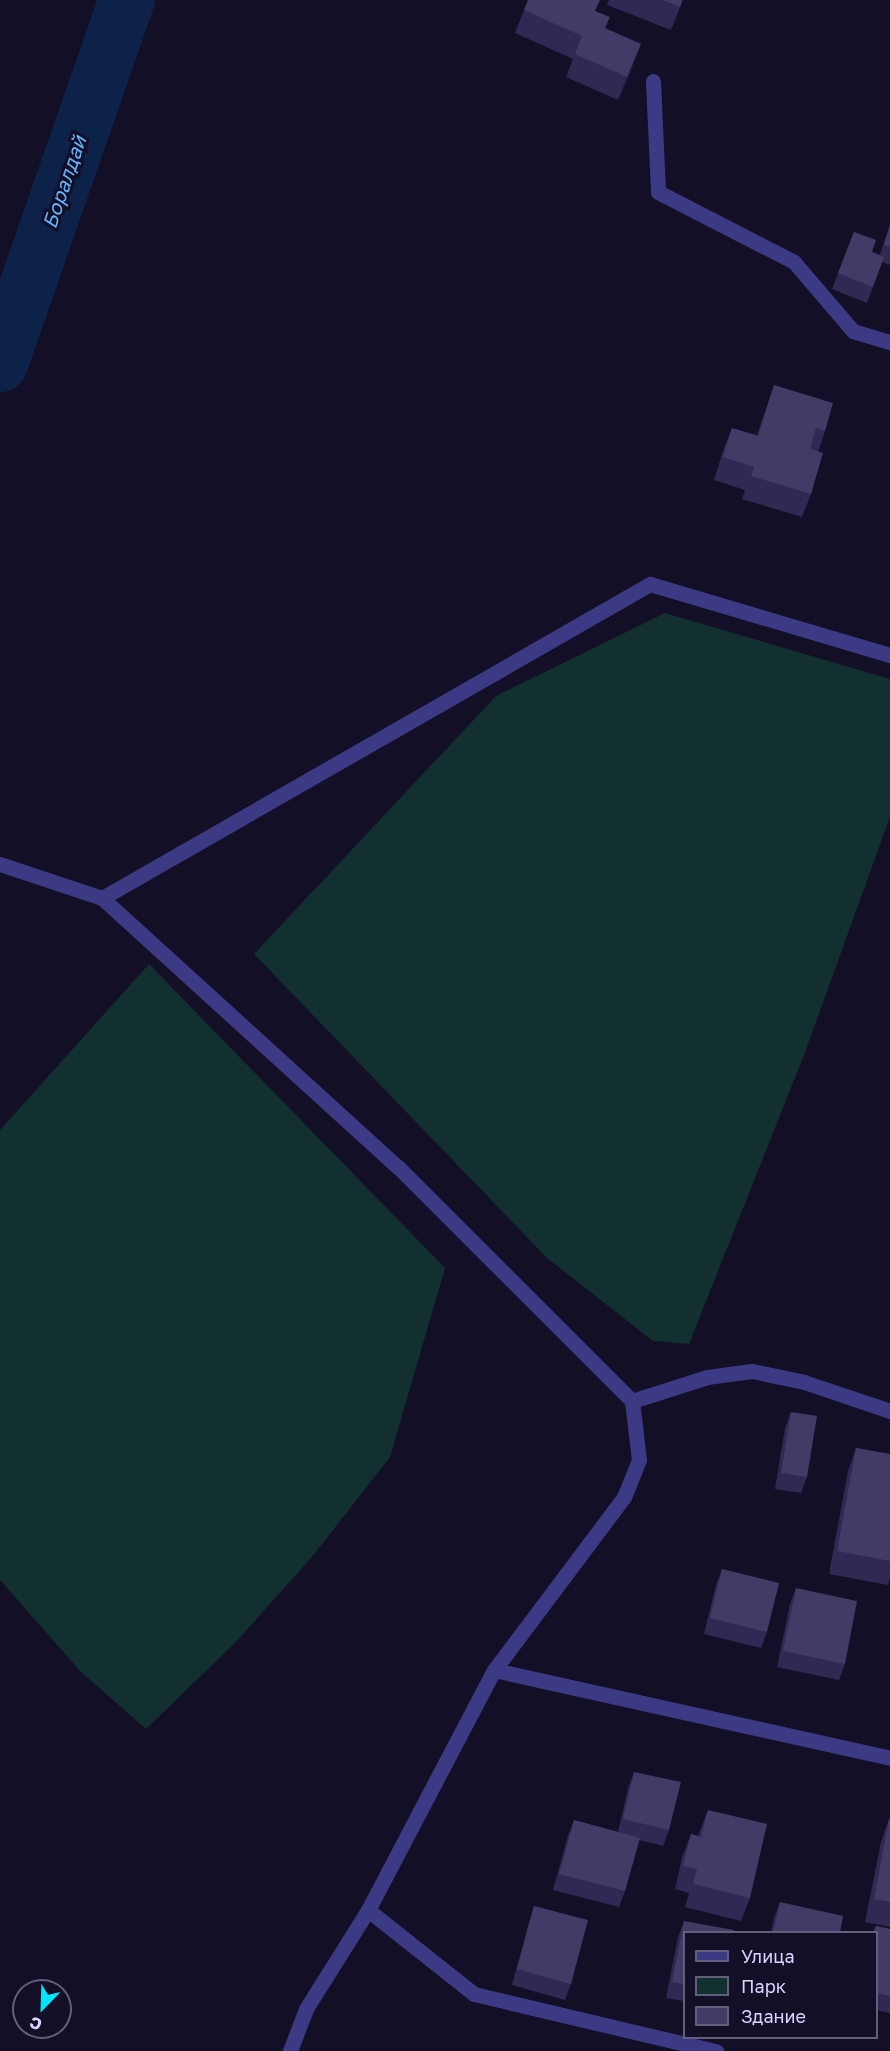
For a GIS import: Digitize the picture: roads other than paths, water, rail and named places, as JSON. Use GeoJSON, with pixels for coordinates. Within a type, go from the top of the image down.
{"type":"FeatureCollection","features":[{"type":"Feature","properties":{"kind":"street"},"geometry":{"type":"LineString","coordinates":[[653,81],[658,192],[794,262],[853,331],[890,342]]}},
{"type":"Feature","properties":{"kind":"street"},"geometry":{"type":"LineString","coordinates":[[102,898],[650,584],[890,655]]}},
{"type":"Feature","properties":{"kind":"street"},"geometry":{"type":"LineString","coordinates":[[0,864],[102,898],[398,1167],[632,1401],[639,1460],[624,1497],[494,1670],[368,1910],[306,2009],[290,2051]]}},
{"type":"Feature","properties":{"kind":"street"},"geometry":{"type":"LineString","coordinates":[[632,1401],[707,1377],[752,1371],[804,1382],[890,1411]]}},
{"type":"Feature","properties":{"kind":"street"},"geometry":{"type":"LineString","coordinates":[[494,1670],[890,1758]]}},
{"type":"Feature","properties":{"kind":"street"},"geometry":{"type":"LineString","coordinates":[[368,1910],[474,1994],[716,2051]]}},
{"type":"Feature","properties":{"kind":"waterway","name":"Боралдай"},"geometry":{"type":"LineString","coordinates":[[0,364],[127,0]]}}]}
